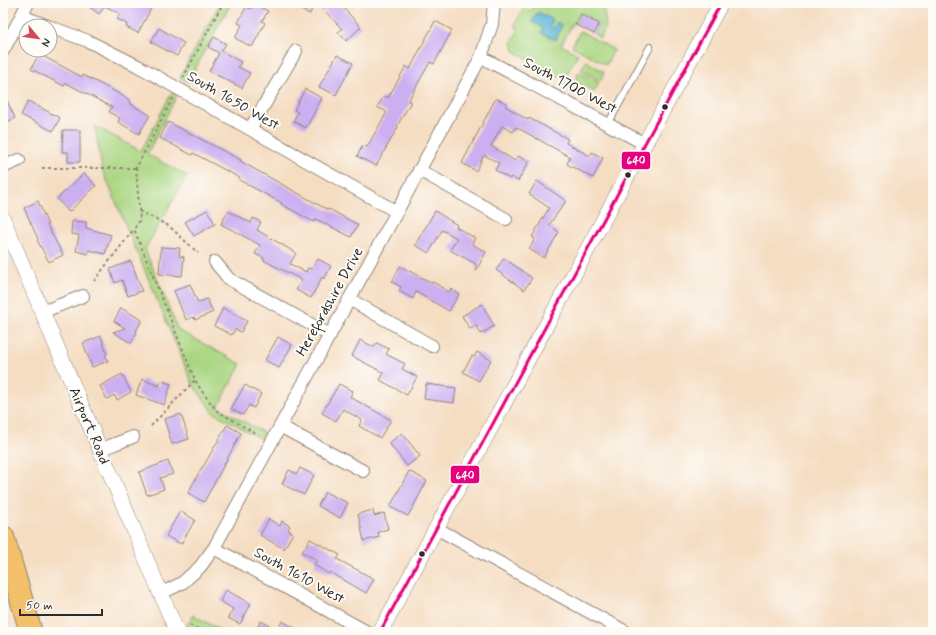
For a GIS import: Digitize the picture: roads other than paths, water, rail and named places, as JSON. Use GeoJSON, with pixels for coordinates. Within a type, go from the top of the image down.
{"type":"FeatureCollection","features":[{"type":"Feature","properties":{"kind":"highway"},"geometry":{"type":"LineString","coordinates":[[3,537],[31,632]]}},
{"type":"Feature","properties":{"kind":"street"},"geometry":{"type":"LineString","coordinates":[[3,51],[28,3]]}},
{"type":"Feature","properties":{"kind":"street","name":"Herefordshire Drive"},"geometry":{"type":"LineString","coordinates":[[160,594],[182,584],[200,567],[214,548],[481,57],[492,24],[494,3]]}},
{"type":"Feature","properties":{"kind":"street"},"geometry":{"type":"LineString","coordinates":[[380,632],[721,3]]}},
{"type":"Feature","properties":{"kind":"street","name":"South 1650 West"},"geometry":{"type":"LineString","coordinates":[[22,16],[27,18]]}},
{"type":"Feature","properties":{"kind":"street","name":"South 1650 West"},"geometry":{"type":"LineString","coordinates":[[58,29],[88,41],[138,66],[396,212]]}},
{"type":"Feature","properties":{"kind":"street"},"geometry":{"type":"LineString","coordinates":[[250,129],[296,51]]}},
{"type":"Feature","properties":{"kind":"street","name":"South 1700 West"},"geometry":{"type":"LineString","coordinates":[[481,57],[645,144]]}},
{"type":"Feature","properties":{"kind":"street"},"geometry":{"type":"LineString","coordinates":[[3,167],[20,160]]}},
{"type":"Feature","properties":{"kind":"street"},"geometry":{"type":"LineString","coordinates":[[419,170],[506,219]]}},
{"type":"Feature","properties":{"kind":"street","name":"Airport Road"},"geometry":{"type":"LineString","coordinates":[[3,219],[176,632]]}},
{"type":"Feature","properties":{"kind":"street"},"geometry":{"type":"LineString","coordinates":[[215,262],[229,279],[330,335]]}},
{"type":"Feature","properties":{"kind":"street"},"geometry":{"type":"LineString","coordinates":[[42,312],[83,296]]}},
{"type":"Feature","properties":{"kind":"street"},"geometry":{"type":"LineString","coordinates":[[349,300],[432,346]]}},
{"type":"Feature","properties":{"kind":"street"},"geometry":{"type":"LineString","coordinates":[[280,426],[363,471]]}},
{"type":"Feature","properties":{"kind":"street"},"geometry":{"type":"LineString","coordinates":[[99,450],[133,437]]}},
{"type":"Feature","properties":{"kind":"street"},"geometry":{"type":"LineString","coordinates":[[436,528],[626,632]]}},
{"type":"Feature","properties":{"kind":"street","name":"South 1610 West"},"geometry":{"type":"LineString","coordinates":[[214,548],[367,632]]}},
{"type":"Feature","properties":{"kind":"lane"},"geometry":{"type":"LineString","coordinates":[[608,124],[650,47]]}},
{"type":"Feature","properties":{"kind":"water"},"geometry":{"type":"Polygon","coordinates":[[[538,12],[553,20],[550,26],[553,28],[557,22],[562,25],[556,40],[541,33],[543,29],[542,27],[532,22],[538,12]]]}}]}
